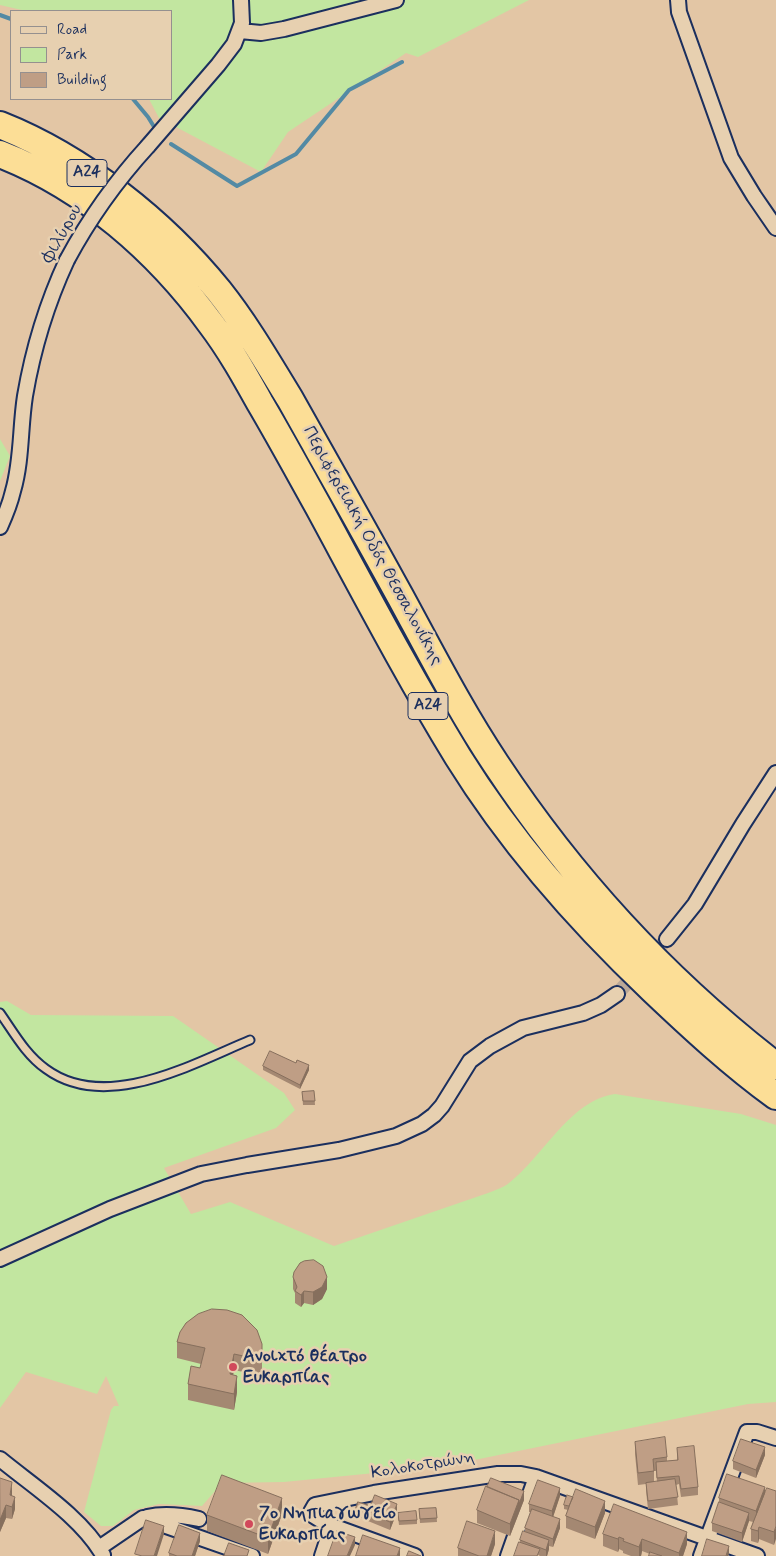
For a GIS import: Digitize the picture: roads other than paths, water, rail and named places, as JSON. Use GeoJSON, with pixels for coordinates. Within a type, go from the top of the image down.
{"type":"FeatureCollection","features":[{"type":"Feature","properties":{"kind":"highway","name":"Περιφερειακή Οδός Θεσσαλονίκης"},"geometry":{"type":"LineString","coordinates":[[0,125],[46,146],[115,191],[166,234],[194,261],[215,286],[281,384],[456,699],[514,791],[580,875],[629,932],[685,990],[776,1066]]}},
{"type":"Feature","properties":{"kind":"highway","name":"Περιφερειακή Οδός Θεσσαλονίκης"},"geometry":{"type":"LineString","coordinates":[[0,154],[45,176],[90,203],[148,252],[192,298],[232,355],[306,484],[396,651],[458,757],[497,814],[543,875],[602,942],[682,1019],[776,1096]]}},
{"type":"Feature","properties":{"kind":"street","name":"Φιλύρου"},"geometry":{"type":"LineString","coordinates":[[0,528],[13,492],[17,474],[25,399],[33,357],[45,316],[67,260],[91,218],[107,196],[226,56],[240,31],[241,0]]}},
{"type":"Feature","properties":{"kind":"street"},"geometry":{"type":"LineString","coordinates":[[240,31],[261,33],[284,29],[396,0]]}},
{"type":"Feature","properties":{"kind":"street"},"geometry":{"type":"LineString","coordinates":[[678,0],[679,12],[731,158],[776,228]]}},
{"type":"Feature","properties":{"kind":"street"},"geometry":{"type":"LineString","coordinates":[[667,939],[695,904],[776,773]]}},
{"type":"Feature","properties":{"kind":"street"},"geometry":{"type":"LineString","coordinates":[[0,1259],[110,1209],[201,1174],[339,1150],[396,1136],[422,1124],[434,1115],[442,1106],[470,1060],[490,1046],[522,1028],[583,1013],[601,1005],[617,994]]}},
{"type":"Feature","properties":{"kind":"street"},"geometry":{"type":"LineString","coordinates":[[701,1556],[747,1432],[757,1432],[776,1438]]}},
{"type":"Feature","properties":{"kind":"street"},"geometry":{"type":"LineString","coordinates":[[0,1459],[69,1516],[101,1552],[144,1518],[160,1514],[199,1518]]}},
{"type":"Feature","properties":{"kind":"street","name":"Κολοκοτρώνη"},"geometry":{"type":"LineString","coordinates":[[332,1526],[314,1516],[311,1512],[315,1505],[374,1493],[498,1474],[521,1474],[536,1477],[756,1556]]}},
{"type":"Feature","properties":{"kind":"street"},"geometry":{"type":"LineString","coordinates":[[508,1556],[536,1477]]}},
{"type":"Feature","properties":{"kind":"street"},"geometry":{"type":"LineString","coordinates":[[144,1518],[252,1556]]}},
{"type":"Feature","properties":{"kind":"street"},"geometry":{"type":"LineString","coordinates":[[322,1556],[332,1526],[416,1556]]}},
{"type":"Feature","properties":{"kind":"lane"},"geometry":{"type":"LineString","coordinates":[[0,1013],[20,1043],[47,1069],[63,1079],[89,1085],[124,1086],[146,1081],[179,1071],[250,1040]]}},
{"type":"Feature","properties":{"kind":"waterway"},"geometry":{"type":"LineString","coordinates":[[0,15],[10,19]]}},
{"type":"Feature","properties":{"kind":"waterway"},"geometry":{"type":"LineString","coordinates":[[171,144],[237,186],[296,154],[349,90],[402,62]]}},
{"type":"Feature","properties":{"kind":"waterway"},"geometry":{"type":"LineString","coordinates":[[134,100],[156,130]]}},
{"type":"Feature","properties":{"kind":"tunnel"},"geometry":{"type":"LineString","coordinates":[[617,994],[667,939]]}},
{"type":"Feature","properties":{"kind":"place","name":"Ανοιχτό θέατρο Ευκαρπίας"},"geometry":{"type":"Point","coordinates":[233,1367]}},
{"type":"Feature","properties":{"kind":"place","name":"7ο Νηπιαγωγείο Ευκαρπίας"},"geometry":{"type":"Point","coordinates":[249,1524]}}]}
